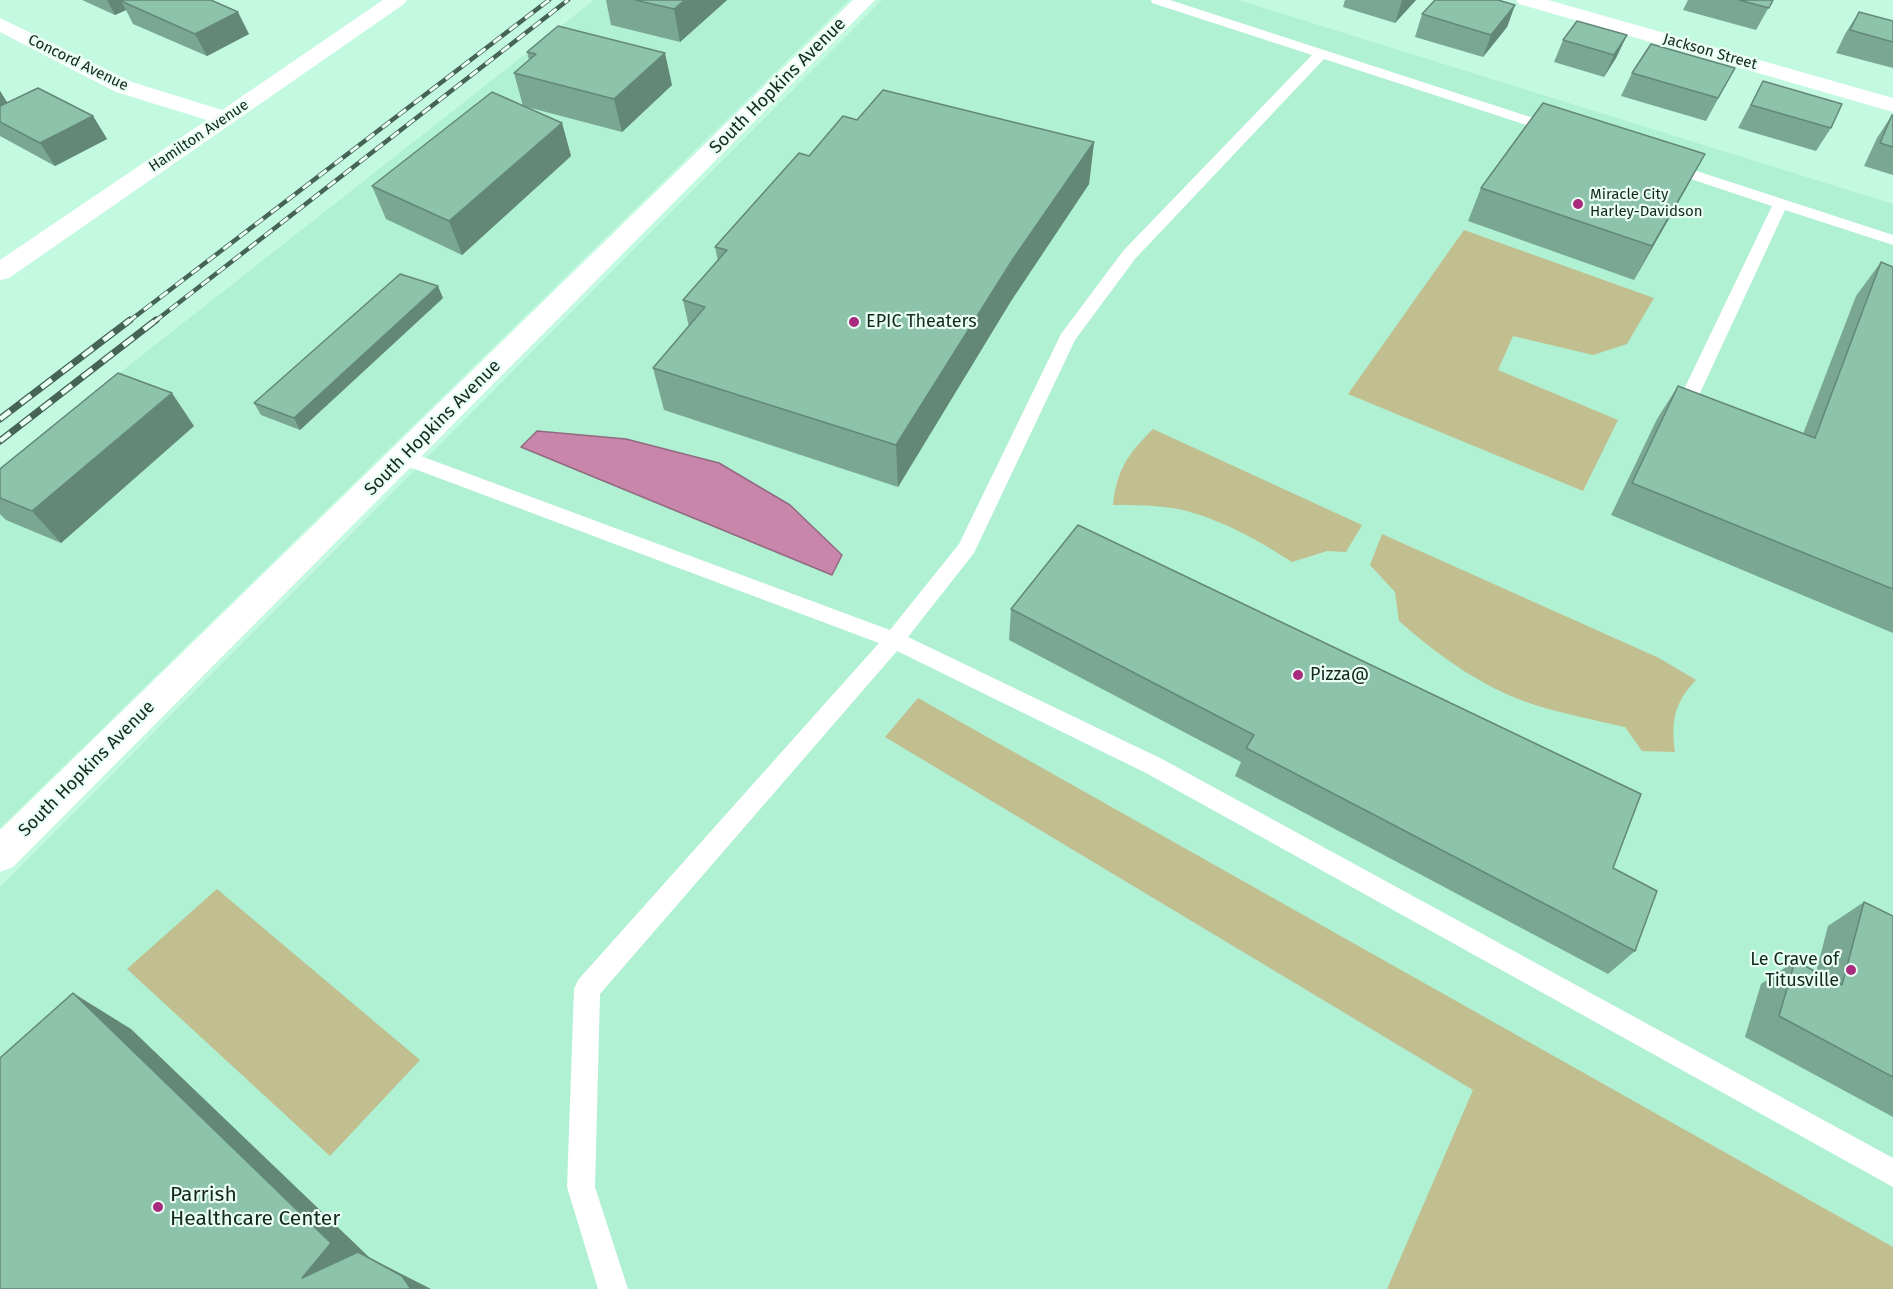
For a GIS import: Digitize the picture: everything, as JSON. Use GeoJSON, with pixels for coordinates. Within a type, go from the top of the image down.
{"type":"FeatureCollection","features":[{"type":"Feature","properties":{"kind":"street","name":"Hamilton Avenue"},"geometry":{"type":"LineString","coordinates":[[0,272],[397,0]]}},
{"type":"Feature","properties":{"kind":"street","name":"South Hopkins Avenue"},"geometry":{"type":"LineString","coordinates":[[0,855],[865,0]]}},
{"type":"Feature","properties":{"kind":"street","name":"Jackson Street"},"geometry":{"type":"LineString","coordinates":[[1526,0],[1893,105]]}},
{"type":"Feature","properties":{"kind":"street","name":"Concord Avenue"},"geometry":{"type":"LineString","coordinates":[[0,24],[124,87],[226,118]]}},
{"type":"Feature","properties":{"kind":"lane"},"geometry":{"type":"LineString","coordinates":[[1157,0],[1566,133]]}},
{"type":"Feature","properties":{"kind":"lane"},"geometry":{"type":"LineString","coordinates":[[613,1289],[581,1187],[587,989],[894,640],[967,548],[1067,338],[1129,255],[1322,53]]}},
{"type":"Feature","properties":{"kind":"lane"},"geometry":{"type":"LineString","coordinates":[[1656,163],[1893,240]]}},
{"type":"Feature","properties":{"kind":"lane"},"geometry":{"type":"LineString","coordinates":[[1685,406],[1781,203]]}},
{"type":"Feature","properties":{"kind":"lane"},"geometry":{"type":"LineString","coordinates":[[403,457],[894,640],[1154,766],[1893,1173]]}},
{"type":"Feature","properties":{"kind":"shaded area"},"geometry":{"type":"Polygon","coordinates":[[[594,0],[849,0],[0,828],[0,467],[594,0]]]}},
{"type":"Feature","properties":{"kind":"shaded area"},"geometry":{"type":"Polygon","coordinates":[[[882,0],[1238,0],[1893,204],[1893,1289],[0,1289],[0,887],[882,0]]]}},
{"type":"Feature","properties":{"kind":"shaded area"},"geometry":{"type":"Polygon","coordinates":[[[1464,230],[1654,298],[1627,344],[1593,355],[1513,336],[1498,370],[1618,420],[1583,491],[1348,394],[1464,230]]]}},
{"type":"Feature","properties":{"kind":"shaded area"},"geometry":{"type":"Polygon","coordinates":[[[1153,429],[1362,525],[1346,552],[1327,551],[1292,562],[1237,530],[1193,513],[1162,507],[1113,505],[1117,481],[1125,463],[1153,429]]]}},
{"type":"Feature","properties":{"kind":"shaded area"},"geometry":{"type":"Polygon","coordinates":[[[537,431],[626,439],[719,463],[790,505],[842,555],[832,575],[521,447],[537,431]]]}},
{"type":"Feature","properties":{"kind":"shaded area"},"geometry":{"type":"Polygon","coordinates":[[[1382,534],[1659,658],[1696,680],[1683,697],[1676,713],[1675,752],[1642,751],[1625,727],[1557,711],[1516,698],[1480,681],[1446,659],[1399,621],[1395,592],[1370,565],[1382,534]]]}},
{"type":"Feature","properties":{"kind":"shaded area"},"geometry":{"type":"Polygon","coordinates":[[[918,698],[1893,1247],[1893,1289],[1387,1289],[1473,1090],[885,737],[918,698]]]}},
{"type":"Feature","properties":{"kind":"shaded area"},"geometry":{"type":"Polygon","coordinates":[[[217,889],[420,1060],[330,1156],[127,969],[217,889]]]}},
{"type":"Feature","properties":{"kind":"building"},"geometry":{"type":"Polygon","coordinates":[[[211,0],[238,12],[195,34],[121,1],[211,0]]]}},
{"type":"Feature","properties":{"kind":"building"},"geometry":{"type":"Polygon","coordinates":[[[635,0],[685,0],[674,9],[635,0]]]}},
{"type":"Feature","properties":{"kind":"building"},"geometry":{"type":"Polygon","coordinates":[[[1435,0],[1498,0],[1515,5],[1491,35],[1422,14],[1435,0]]]}},
{"type":"Feature","properties":{"kind":"building"},"geometry":{"type":"Polygon","coordinates":[[[1739,0],[1773,0],[1769,8],[1739,0]]]}},
{"type":"Feature","properties":{"kind":"building"},"geometry":{"type":"Polygon","coordinates":[[[1859,12],[1893,21],[1893,42],[1850,30],[1859,12]]]}},
{"type":"Feature","properties":{"kind":"building"},"geometry":{"type":"Polygon","coordinates":[[[1577,21],[1627,35],[1614,55],[1563,40],[1577,21]]]}},
{"type":"Feature","properties":{"kind":"building"},"geometry":{"type":"Polygon","coordinates":[[[558,26],[665,53],[614,99],[514,73],[536,54],[527,52],[558,26]]]}},
{"type":"Feature","properties":{"kind":"building"},"geometry":{"type":"Polygon","coordinates":[[[1651,44],[1735,68],[1718,98],[1632,73],[1651,44]]]}},
{"type":"Feature","properties":{"kind":"building"},"geometry":{"type":"Polygon","coordinates":[[[1763,81],[1842,104],[1831,128],[1751,105],[1763,81]]]}},
{"type":"Feature","properties":{"kind":"building"},"geometry":{"type":"Polygon","coordinates":[[[38,88],[93,116],[40,143],[0,122],[0,106],[38,88]]]}},
{"type":"Feature","properties":{"kind":"building","name":"EPIC Theaters"},"geometry":{"type":"Polygon","coordinates":[[[883,90],[1094,142],[1013,259],[896,445],[653,368],[705,307],[683,300],[727,250],[715,247],[799,153],[809,156],[843,116],[857,120],[883,90]]]}},
{"type":"Feature","properties":{"kind":"building"},"geometry":{"type":"Polygon","coordinates":[[[492,92],[562,123],[449,221],[372,186],[492,92]]]}},
{"type":"Feature","properties":{"kind":"building","name":"Miracle City Harley-Davidson"},"geometry":{"type":"Polygon","coordinates":[[[1543,103],[1705,154],[1652,246],[1481,188],[1543,103]]]}},
{"type":"Feature","properties":{"kind":"building"},"geometry":{"type":"Polygon","coordinates":[[[1893,115],[1893,147],[1880,143],[1893,115]]]}},
{"type":"Feature","properties":{"kind":"building"},"geometry":{"type":"Polygon","coordinates":[[[1881,262],[1893,267],[1893,589],[1632,483],[1678,386],[1815,438],[1881,262]]]}},
{"type":"Feature","properties":{"kind":"building"},"geometry":{"type":"Polygon","coordinates":[[[400,274],[438,286],[294,418],[254,403],[400,274]]]}},
{"type":"Feature","properties":{"kind":"building"},"geometry":{"type":"Polygon","coordinates":[[[118,373],[172,393],[32,511],[0,498],[0,469],[118,373]]]}},
{"type":"Feature","properties":{"kind":"building"},"geometry":{"type":"Polygon","coordinates":[[[1078,525],[1641,794],[1613,868],[1657,891],[1635,951],[1246,748],[1254,735],[1011,609],[1078,525]]]}},
{"type":"Feature","properties":{"kind":"building"},"geometry":{"type":"Polygon","coordinates":[[[1864,902],[1893,916],[1893,1077],[1779,1016],[1795,961],[1842,985],[1864,902]]]}},
{"type":"Feature","properties":{"kind":"building","name":"Parrish Healthcare Center"},"geometry":{"type":"Polygon","coordinates":[[[73,993],[331,1243],[302,1278],[358,1252],[402,1276],[411,1289],[0,1289],[0,1058],[73,993]]]}},
{"type":"Feature","properties":{"kind":"railway"},"geometry":{"type":"LineString","coordinates":[[128,322],[549,0]]}},
{"type":"Feature","properties":{"kind":"railway"},"geometry":{"type":"LineString","coordinates":[[154,322],[568,0]]}},
{"type":"Feature","properties":{"kind":"railway"},"geometry":{"type":"LineString","coordinates":[[0,419],[130,320]]}},
{"type":"Feature","properties":{"kind":"railway"},"geometry":{"type":"LineString","coordinates":[[0,441],[156,320]]}},
{"type":"Feature","properties":{"kind":"place","name":"Miracle City Harley-Davidson"},"geometry":{"type":"Point","coordinates":[1578,204]}},
{"type":"Feature","properties":{"kind":"place","name":"EPIC Theaters"},"geometry":{"type":"Point","coordinates":[854,322]}},
{"type":"Feature","properties":{"kind":"place","name":"Pizza@"},"geometry":{"type":"Point","coordinates":[1298,675]}},
{"type":"Feature","properties":{"kind":"place","name":"Le Crave of Titusville"},"geometry":{"type":"Point","coordinates":[1851,970]}},
{"type":"Feature","properties":{"kind":"place","name":"Parrish Healthcare Center"},"geometry":{"type":"Point","coordinates":[158,1207]}}]}
